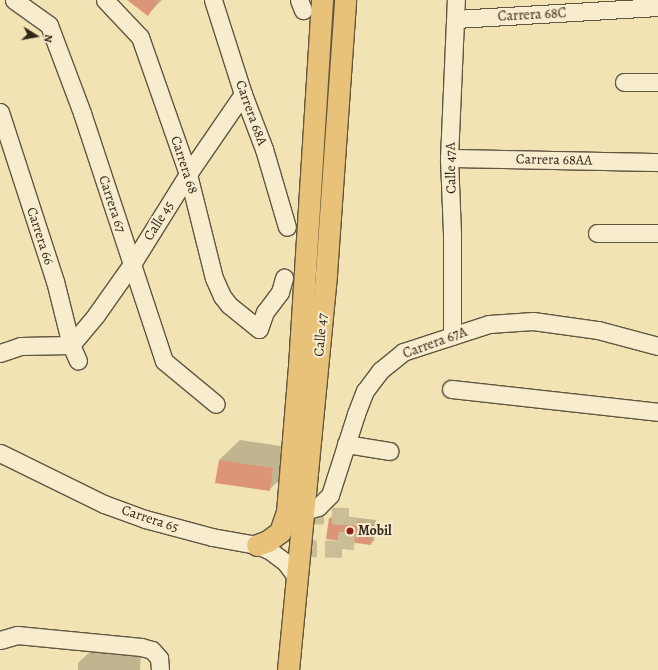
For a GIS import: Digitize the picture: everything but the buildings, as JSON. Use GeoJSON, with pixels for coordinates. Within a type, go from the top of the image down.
{"type":"FeatureCollection","features":[{"type":"Feature","properties":{"kind":"main road","name":"Calle 47"},"geometry":{"type":"LineString","coordinates":[[257,545],[268,541],[280,532],[287,512],[299,366],[322,0]]}},
{"type":"Feature","properties":{"kind":"main road","name":"Calle 47"},"geometry":{"type":"LineString","coordinates":[[288,670],[326,274],[345,0]]}},
{"type":"Feature","properties":{"kind":"street","name":"Carrera 67"},"geometry":{"type":"LineString","coordinates":[[14,0],[50,26],[82,113],[164,361],[216,404]]}},
{"type":"Feature","properties":{"kind":"street","name":"Carrera 68"},"geometry":{"type":"LineString","coordinates":[[105,0],[140,36],[188,174],[214,278],[222,296],[229,305],[259,329],[265,312],[280,292],[284,278]]}},
{"type":"Feature","properties":{"kind":"street","name":"Calle 47A"},"geometry":{"type":"LineString","coordinates":[[452,336],[452,233],[449,158],[456,0]]}},
{"type":"Feature","properties":{"kind":"street","name":"Carrera 68A"},"geometry":{"type":"LineString","coordinates":[[215,1],[243,94],[264,149],[287,227]]}},
{"type":"Feature","properties":{"kind":"street","name":"Carrera 68C"},"geometry":{"type":"LineString","coordinates":[[456,19],[657,7]]}},
{"type":"Feature","properties":{"kind":"street"},"geometry":{"type":"LineString","coordinates":[[624,82],[658,82]]}},
{"type":"Feature","properties":{"kind":"street","name":"Calle 45"},"geometry":{"type":"LineString","coordinates":[[71,345],[96,315],[132,264],[188,174],[243,94]]}},
{"type":"Feature","properties":{"kind":"street","name":"Carrera 66"},"geometry":{"type":"LineString","coordinates":[[0,112],[55,281],[71,345],[78,361]]}},
{"type":"Feature","properties":{"kind":"street","name":"Carrera 68AA"},"geometry":{"type":"LineString","coordinates":[[449,158],[658,162]]}},
{"type":"Feature","properties":{"kind":"street"},"geometry":{"type":"LineString","coordinates":[[597,233],[658,234]]}},
{"type":"Feature","properties":{"kind":"street","name":"Carrera 67A"},"geometry":{"type":"LineString","coordinates":[[304,511],[318,507],[330,495],[365,391],[381,370],[403,352],[490,324],[533,321],[598,330],[658,346]]}},
{"type":"Feature","properties":{"kind":"street"},"geometry":{"type":"LineString","coordinates":[[0,353],[20,346],[71,345]]}},
{"type":"Feature","properties":{"kind":"street"},"geometry":{"type":"LineString","coordinates":[[451,390],[658,412]]}},
{"type":"Feature","properties":{"kind":"street"},"geometry":{"type":"LineString","coordinates":[[346,444],[389,451]]}},
{"type":"Feature","properties":{"kind":"street","name":"Carrera 65"},"geometry":{"type":"LineString","coordinates":[[0,453],[104,504],[145,519],[212,537],[257,545],[269,550],[285,562],[297,578]]}},
{"type":"Feature","properties":{"kind":"street"},"geometry":{"type":"LineString","coordinates":[[0,640],[17,635],[152,650],[160,658],[160,670]]}},
{"type":"Feature","properties":{"kind":"tunnel"},"geometry":{"type":"LineString","coordinates":[[300,548],[345,549],[349,516],[304,515]]}},
{"type":"Feature","properties":{"kind":"place","name":"Mobil"},"geometry":{"type":"Point","coordinates":[350,531]}}]}
